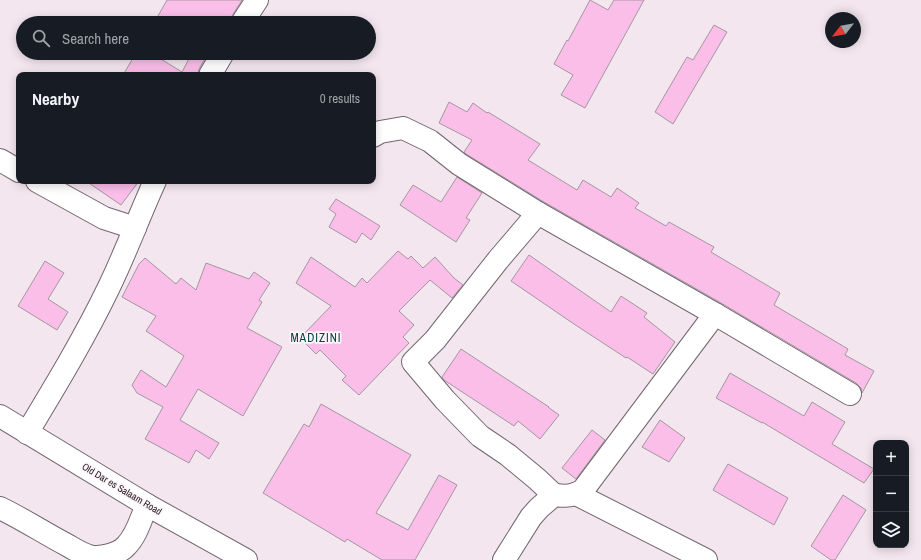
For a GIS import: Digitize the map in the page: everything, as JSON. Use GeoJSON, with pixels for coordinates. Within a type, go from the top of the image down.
{"type":"FeatureCollection","features":[{"type":"Feature","properties":{"kind":"street"},"geometry":{"type":"LineString","coordinates":[[247,16],[257,0]]}},
{"type":"Feature","properties":{"kind":"street"},"geometry":{"type":"LineString","coordinates":[[212,72],[219,60]]}},
{"type":"Feature","properties":{"kind":"street"},"geometry":{"type":"LineString","coordinates":[[376,134],[380,132],[403,128],[430,141],[459,164],[538,213],[715,314],[850,394]]}},
{"type":"Feature","properties":{"kind":"street"},"geometry":{"type":"LineString","coordinates":[[0,160],[16,169]]}},
{"type":"Feature","properties":{"kind":"street"},"geometry":{"type":"LineString","coordinates":[[42,184],[104,218],[135,228]]}},
{"type":"Feature","properties":{"kind":"street"},"geometry":{"type":"LineString","coordinates":[[27,433],[78,347],[108,289],[154,184]]}},
{"type":"Feature","properties":{"kind":"street"},"geometry":{"type":"LineString","coordinates":[[538,213],[498,260],[435,340],[413,362],[444,400],[480,436],[508,455],[554,495],[567,496],[576,494],[583,490],[715,314]]}},
{"type":"Feature","properties":{"kind":"street","name":"Old Dar es Salaam Road"},"geometry":{"type":"LineString","coordinates":[[0,416],[147,505],[246,560]]}},
{"type":"Feature","properties":{"kind":"street"},"geometry":{"type":"LineString","coordinates":[[576,494],[706,560]]}},
{"type":"Feature","properties":{"kind":"street"},"geometry":{"type":"LineString","coordinates":[[504,560],[531,517],[554,495]]}},
{"type":"Feature","properties":{"kind":"street"},"geometry":{"type":"LineString","coordinates":[[0,508],[76,550],[89,556],[101,557],[119,551],[125,547],[131,540],[147,505]]}},
{"type":"Feature","properties":{"kind":"building"},"geometry":{"type":"Polygon","coordinates":[[[167,0],[242,0],[232,16],[158,16],[167,0]]]}},
{"type":"Feature","properties":{"kind":"building"},"geometry":{"type":"Polygon","coordinates":[[[590,0],[608,10],[614,0],[644,0],[585,108],[561,95],[573,75],[554,64],[590,0]]]}},
{"type":"Feature","properties":{"kind":"building"},"geometry":{"type":"Polygon","coordinates":[[[714,25],[727,32],[673,124],[655,112],[687,57],[693,60],[714,25]]]}},
{"type":"Feature","properties":{"kind":"building"},"geometry":{"type":"Polygon","coordinates":[[[132,60],[162,60],[182,72],[125,72],[132,60]]]}},
{"type":"Feature","properties":{"kind":"building"},"geometry":{"type":"Polygon","coordinates":[[[188,60],[204,60],[198,72],[182,72],[188,60]]]}},
{"type":"Feature","properties":{"kind":"building"},"geometry":{"type":"Polygon","coordinates":[[[449,102],[467,112],[473,103],[487,113],[488,112],[540,144],[528,160],[577,190],[583,180],[611,197],[617,188],[639,203],[635,208],[666,226],[669,222],[714,247],[711,252],[780,293],[774,305],[848,349],[845,355],[874,371],[862,393],[861,388],[856,383],[721,303],[544,202],[466,154],[464,152],[472,140],[439,123],[449,102]]]}},
{"type":"Feature","properties":{"kind":"building"},"geometry":{"type":"Polygon","coordinates":[[[457,177],[482,193],[466,218],[470,220],[456,242],[400,205],[413,185],[441,202],[457,177]]]}},
{"type":"Feature","properties":{"kind":"building"},"geometry":{"type":"Polygon","coordinates":[[[90,184],[137,184],[121,205],[90,184]]]}},
{"type":"Feature","properties":{"kind":"building"},"geometry":{"type":"Polygon","coordinates":[[[336,199],[380,226],[371,240],[362,233],[356,243],[329,227],[336,214],[329,209],[336,199]]]}},
{"type":"Feature","properties":{"kind":"building"},"geometry":{"type":"Polygon","coordinates":[[[398,251],[408,259],[411,256],[423,268],[435,257],[454,278],[463,285],[452,298],[430,280],[399,311],[414,325],[403,337],[409,343],[359,395],[342,380],[346,376],[320,350],[316,354],[300,338],[331,306],[296,283],[311,257],[355,287],[362,278],[367,283],[398,251]]]}},
{"type":"Feature","properties":{"kind":"building"},"geometry":{"type":"Polygon","coordinates":[[[529,255],[611,312],[621,296],[647,313],[644,317],[675,342],[653,374],[574,324],[511,281],[529,255]]]}},
{"type":"Feature","properties":{"kind":"building"},"geometry":{"type":"Polygon","coordinates":[[[145,258],[176,284],[181,278],[196,290],[206,263],[249,279],[254,272],[270,283],[259,300],[262,302],[247,328],[282,347],[243,416],[198,389],[180,420],[219,443],[209,459],[196,450],[189,463],[145,439],[163,407],[137,393],[132,385],[141,370],[166,387],[184,356],[146,331],[156,316],[122,297],[139,264],[145,258]]]}},
{"type":"Feature","properties":{"kind":"building"},"geometry":{"type":"Polygon","coordinates":[[[45,261],[64,273],[48,299],[68,312],[57,330],[18,306],[45,261]]]}},
{"type":"Feature","properties":{"kind":"building"},"geometry":{"type":"Polygon","coordinates":[[[461,349],[559,415],[540,439],[518,421],[514,426],[444,380],[442,377],[461,349]]]}},
{"type":"Feature","properties":{"kind":"building"},"geometry":{"type":"Polygon","coordinates":[[[730,373],[804,416],[812,402],[845,422],[832,444],[873,468],[873,470],[864,483],[762,422],[716,398],[730,373]]]}},
{"type":"Feature","properties":{"kind":"building"},"geometry":{"type":"Polygon","coordinates":[[[321,404],[411,455],[376,513],[408,530],[439,475],[457,485],[415,560],[382,560],[347,539],[345,542],[263,493],[304,424],[309,427],[321,404]]]}},
{"type":"Feature","properties":{"kind":"building"},"geometry":{"type":"Polygon","coordinates":[[[660,420],[685,438],[669,462],[642,447],[660,420]]]}},
{"type":"Feature","properties":{"kind":"building"},"geometry":{"type":"Polygon","coordinates":[[[592,430],[605,440],[576,479],[562,468],[592,430]]]}},
{"type":"Feature","properties":{"kind":"building"},"geometry":{"type":"Polygon","coordinates":[[[728,464],[788,498],[774,525],[713,490],[728,464]]]}},
{"type":"Feature","properties":{"kind":"building"},"geometry":{"type":"Polygon","coordinates":[[[843,495],[866,510],[835,560],[831,560],[811,546],[843,495]]]}},
{"type":"Feature","properties":{"kind":"district","name":"MADIZINI"},"geometry":{"type":"Point","coordinates":[316,338]}}]}
